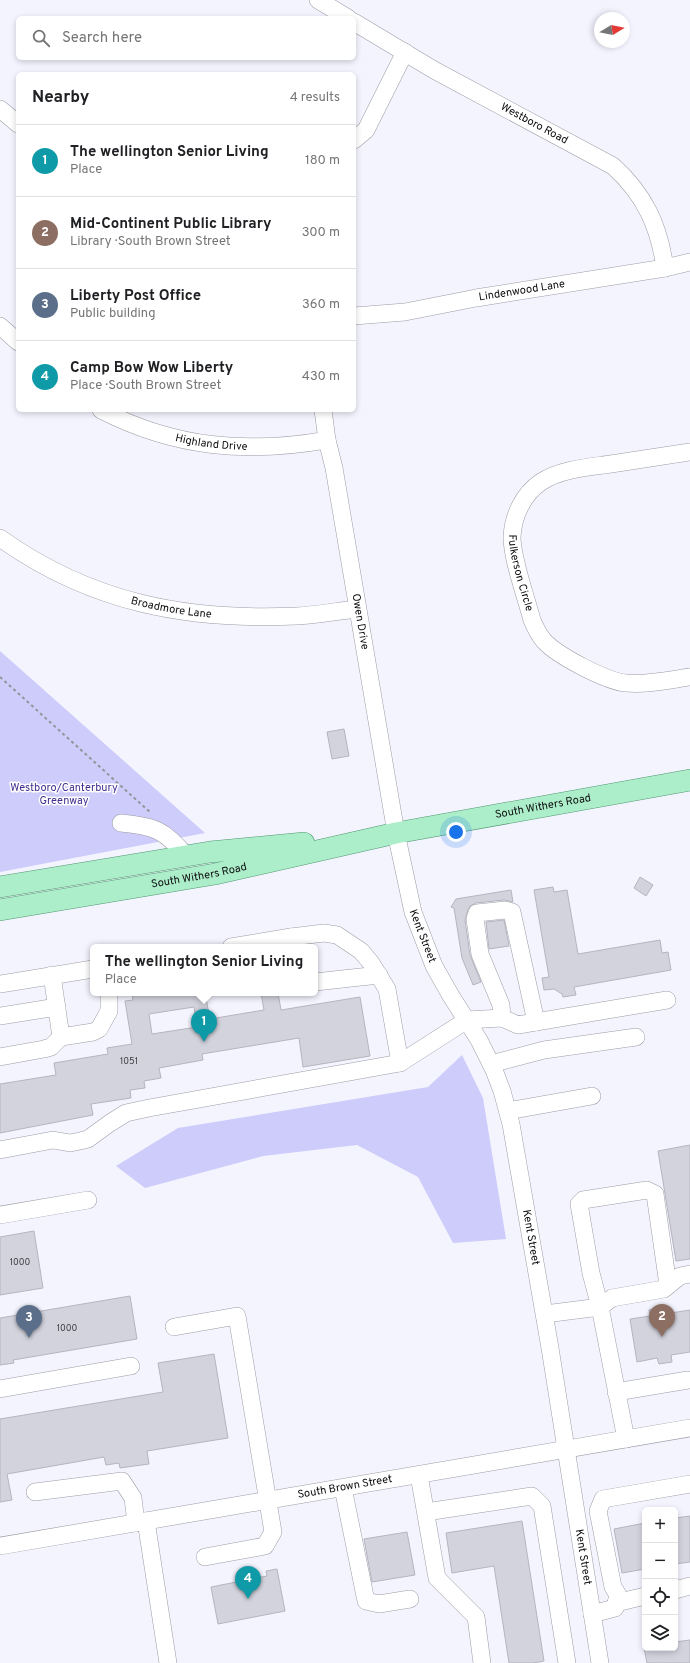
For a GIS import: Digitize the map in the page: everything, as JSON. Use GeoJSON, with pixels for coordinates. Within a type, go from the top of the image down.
{"type":"FeatureCollection","features":[{"type":"Feature","properties":{"kind":"main road","name":"South Withers Road"},"geometry":{"type":"LineString","coordinates":[[0,910],[214,874],[396,833],[690,780]]}},
{"type":"Feature","properties":{"kind":"main road","name":"South Withers Road"},"geometry":{"type":"LineString","coordinates":[[0,887],[210,852],[396,833]]}},
{"type":"Feature","properties":{"kind":"street"},"geometry":{"type":"LineString","coordinates":[[318,0],[345,16]]}},
{"type":"Feature","properties":{"kind":"street","name":"Westboro Road"},"geometry":{"type":"LineString","coordinates":[[356,23],[434,70],[613,166],[629,181],[645,204],[656,226],[663,251],[665,268]]}},
{"type":"Feature","properties":{"kind":"street"},"geometry":{"type":"LineString","coordinates":[[356,138],[366,130],[406,52]]}},
{"type":"Feature","properties":{"kind":"street"},"geometry":{"type":"LineString","coordinates":[[0,109],[16,122]]}},
{"type":"Feature","properties":{"kind":"street","name":"Lindenwood Lane"},"geometry":{"type":"LineString","coordinates":[[356,316],[405,312],[476,298],[665,268],[690,262]]}},
{"type":"Feature","properties":{"kind":"street"},"geometry":{"type":"LineString","coordinates":[[0,326],[16,340]]}},
{"type":"Feature","properties":{"kind":"street","name":"Highland Drive"},"geometry":{"type":"LineString","coordinates":[[105,412],[138,427],[172,437],[206,444],[240,448],[264,448],[298,445],[327,440]]}},
{"type":"Feature","properties":{"kind":"street","name":"Owen Drive"},"geometry":{"type":"LineString","coordinates":[[323,412],[396,833]]}},
{"type":"Feature","properties":{"kind":"street","name":"Fulkerson Circle"},"geometry":{"type":"LineString","coordinates":[[690,452],[576,469],[542,481],[526,496],[521,504],[515,519],[512,536],[514,554],[532,620],[537,630],[550,646],[582,666],[624,683],[646,684],[690,677]]}},
{"type":"Feature","properties":{"kind":"street","name":"Broadmore Lane"},"geometry":{"type":"LineString","coordinates":[[0,538],[37,562],[62,575],[98,591],[154,607],[210,615],[246,616],[298,616],[357,609]]}},
{"type":"Feature","properties":{"kind":"street"},"geometry":{"type":"LineString","coordinates":[[120,823],[142,825],[161,832],[173,840],[186,856]]}},
{"type":"Feature","properties":{"kind":"street","name":"Kent Street"},"geometry":{"type":"LineString","coordinates":[[396,833],[410,901],[420,934],[434,966],[479,1040],[491,1064],[502,1091],[512,1124],[545,1314],[600,1663]]}},
{"type":"Feature","properties":{"kind":"street"},"geometry":{"type":"LineString","coordinates":[[502,1018],[501,1005],[480,954],[475,919],[477,913],[505,910],[512,912],[536,1022]]}},
{"type":"Feature","properties":{"kind":"street"},"geometry":{"type":"LineString","coordinates":[[268,944],[292,942],[324,933],[337,935],[361,951],[387,989],[400,1062]]}},
{"type":"Feature","properties":{"kind":"street"},"geometry":{"type":"LineString","coordinates":[[0,984],[90,970]]}},
{"type":"Feature","properties":{"kind":"street"},"geometry":{"type":"LineString","coordinates":[[318,982],[378,975]]}},
{"type":"Feature","properties":{"kind":"street"},"geometry":{"type":"LineString","coordinates":[[52,976],[61,1037]]}},
{"type":"Feature","properties":{"kind":"street"},"geometry":{"type":"LineString","coordinates":[[0,1057],[50,1047],[61,1037],[93,1032],[99,1029],[109,1011],[109,996]]}},
{"type":"Feature","properties":{"kind":"street"},"geometry":{"type":"LineString","coordinates":[[0,1150],[53,1140],[70,1143],[88,1139],[126,1113],[400,1062],[467,1020],[502,1018],[518,1025],[667,1000]]}},
{"type":"Feature","properties":{"kind":"street"},"geometry":{"type":"LineString","coordinates":[[0,1016],[57,1006]]}},
{"type":"Feature","properties":{"kind":"street"},"geometry":{"type":"LineString","coordinates":[[491,1064],[544,1050],[636,1037]]}},
{"type":"Feature","properties":{"kind":"street"},"geometry":{"type":"LineString","coordinates":[[508,1111],[592,1096]]}},
{"type":"Feature","properties":{"kind":"street"},"geometry":{"type":"LineString","coordinates":[[626,1439],[600,1307],[591,1273],[579,1204],[583,1200],[647,1190],[655,1194],[668,1285]]}},
{"type":"Feature","properties":{"kind":"street"},"geometry":{"type":"LineString","coordinates":[[0,1215],[88,1200]]}},
{"type":"Feature","properties":{"kind":"street"},"geometry":{"type":"LineString","coordinates":[[545,1314],[600,1307],[612,1298],[664,1288],[680,1276],[690,1274]]}},
{"type":"Feature","properties":{"kind":"street"},"geometry":{"type":"LineString","coordinates":[[174,1327],[237,1316],[273,1532],[265,1546],[205,1557]]}},
{"type":"Feature","properties":{"kind":"street"},"geometry":{"type":"LineString","coordinates":[[0,1389],[131,1366]]}},
{"type":"Feature","properties":{"kind":"street"},"geometry":{"type":"LineString","coordinates":[[616,1392],[688,1380]]}},
{"type":"Feature","properties":{"kind":"street","name":"South Brown Street"},"geometry":{"type":"LineString","coordinates":[[0,1546],[690,1428]]}},
{"type":"Feature","properties":{"kind":"street"},"geometry":{"type":"LineString","coordinates":[[418,1475],[437,1578],[476,1617],[482,1663]]}},
{"type":"Feature","properties":{"kind":"street"},"geometry":{"type":"LineString","coordinates":[[35,1492],[122,1481],[133,1498],[141,1522],[168,1663]]}},
{"type":"Feature","properties":{"kind":"street"},"geometry":{"type":"LineString","coordinates":[[592,1614],[615,1608],[618,1595],[613,1587],[598,1511],[603,1499],[690,1484]]}},
{"type":"Feature","properties":{"kind":"street"},"geometry":{"type":"LineString","coordinates":[[343,1488],[366,1601],[378,1604],[410,1599]]}},
{"type":"Feature","properties":{"kind":"street"},"geometry":{"type":"LineString","coordinates":[[426,1512],[532,1496],[542,1506],[568,1663]]}},
{"type":"Feature","properties":{"kind":"street"},"geometry":{"type":"LineString","coordinates":[[678,1589],[690,1586]]}},
{"type":"Feature","properties":{"kind":"street"},"geometry":{"type":"LineString","coordinates":[[616,1603],[642,1597]]}},
{"type":"Feature","properties":{"kind":"path"},"geometry":{"type":"LineString","coordinates":[[0,677],[156,818]]}},
{"type":"Feature","properties":{"kind":"green space","name":"Westboro/Canterbury Greenway"},"geometry":{"type":"Polygon","coordinates":[[[0,651],[205,833],[0,872],[0,651]]]}},
{"type":"Feature","properties":{"kind":"green space"},"geometry":{"type":"Polygon","coordinates":[[[462,1055],[483,1098],[506,1239],[453,1243],[418,1177],[357,1145],[263,1156],[145,1188],[116,1166],[178,1128],[428,1087],[462,1055]]]}},
{"type":"Feature","properties":{"kind":"building"},"geometry":{"type":"Polygon","coordinates":[[[344,729],[349,756],[332,759],[327,732],[344,729]]]}},
{"type":"Feature","properties":{"kind":"building"},"geometry":{"type":"Polygon","coordinates":[[[640,877],[653,885],[646,896],[634,888],[640,877]]]}},
{"type":"Feature","properties":{"kind":"building"},"geometry":{"type":"Polygon","coordinates":[[[553,887],[554,892],[567,890],[578,954],[660,940],[662,953],[668,952],[671,970],[574,987],[576,995],[563,997],[562,994],[554,989],[544,990],[542,978],[549,977],[534,890],[553,887]]]}},
{"type":"Feature","properties":{"kind":"building"},"geometry":{"type":"Polygon","coordinates":[[[511,890],[513,902],[504,900],[476,903],[470,906],[468,910],[465,920],[470,955],[481,982],[473,985],[462,958],[454,908],[451,907],[456,899],[511,890]]]}},
{"type":"Feature","properties":{"kind":"building"},"geometry":{"type":"Polygon","coordinates":[[[504,920],[509,946],[489,949],[486,922],[504,920]]]}},
{"type":"Feature","properties":{"kind":"building"},"geometry":{"type":"Polygon","coordinates":[[[132,996],[206,996],[210,1019],[264,1010],[262,996],[279,996],[281,1010],[360,997],[370,1056],[303,1067],[299,1038],[202,1054],[203,1060],[159,1068],[161,1078],[144,1081],[145,1088],[130,1090],[131,1098],[91,1104],[93,1115],[0,1133],[0,1084],[56,1075],[54,1063],[108,1054],[107,1048],[132,1044],[125,1001],[133,1000],[132,996]],[[194,1007],[149,1014],[152,1034],[197,1027],[194,1007]]]}},
{"type":"Feature","properties":{"kind":"building"},"geometry":{"type":"Polygon","coordinates":[[[690,1145],[690,1259],[676,1261],[658,1151],[690,1145]]]}},
{"type":"Feature","properties":{"kind":"building"},"geometry":{"type":"Polygon","coordinates":[[[34,1231],[43,1288],[0,1295],[0,1237],[34,1231]]]}},
{"type":"Feature","properties":{"kind":"building"},"geometry":{"type":"Polygon","coordinates":[[[130,1296],[137,1339],[13,1360],[14,1363],[0,1365],[0,1318],[130,1296]]]}},
{"type":"Feature","properties":{"kind":"building"},"geometry":{"type":"Polygon","coordinates":[[[663,1307],[664,1314],[690,1310],[690,1352],[671,1355],[672,1362],[659,1364],[657,1358],[637,1362],[630,1319],[650,1316],[649,1310],[663,1307]]]}},
{"type":"Feature","properties":{"kind":"building"},"geometry":{"type":"Polygon","coordinates":[[[214,1354],[228,1438],[147,1451],[149,1464],[120,1468],[119,1463],[106,1465],[104,1457],[7,1474],[12,1500],[0,1502],[0,1419],[163,1392],[158,1363],[214,1354]]]}},
{"type":"Feature","properties":{"kind":"building"},"geometry":{"type":"Polygon","coordinates":[[[690,1516],[690,1562],[678,1564],[678,1543],[678,1518],[690,1516]]]}},
{"type":"Feature","properties":{"kind":"building"},"geometry":{"type":"Polygon","coordinates":[[[522,1521],[544,1661],[533,1663],[509,1663],[494,1566],[452,1573],[446,1533],[522,1521]]]}},
{"type":"Feature","properties":{"kind":"building"},"geometry":{"type":"Polygon","coordinates":[[[642,1524],[642,1570],[622,1573],[614,1529],[642,1524]]]}},
{"type":"Feature","properties":{"kind":"building"},"geometry":{"type":"Polygon","coordinates":[[[407,1532],[415,1575],[372,1582],[364,1539],[407,1532]]]}},
{"type":"Feature","properties":{"kind":"building"},"geometry":{"type":"Polygon","coordinates":[[[277,1569],[285,1611],[218,1624],[211,1587],[267,1576],[266,1571],[277,1569]]]}},
{"type":"Feature","properties":{"kind":"building"},"geometry":{"type":"Polygon","coordinates":[[[690,1640],[690,1663],[647,1663],[645,1651],[678,1651],[678,1642],[690,1640]]]}},
{"type":"Feature","properties":{"kind":"place","name":"The wellington Senior Living"},"geometry":{"type":"Point","coordinates":[204,1042]}},
{"type":"Feature","properties":{"kind":"place","name":"Mid-Continent Public Library"},"geometry":{"type":"Point","coordinates":[662,1337]}},
{"type":"Feature","properties":{"kind":"place","name":"Liberty Post Office"},"geometry":{"type":"Point","coordinates":[29,1338]}},
{"type":"Feature","properties":{"kind":"place","name":"Camp Bow Wow Liberty"},"geometry":{"type":"Point","coordinates":[248,1599]}}]}
